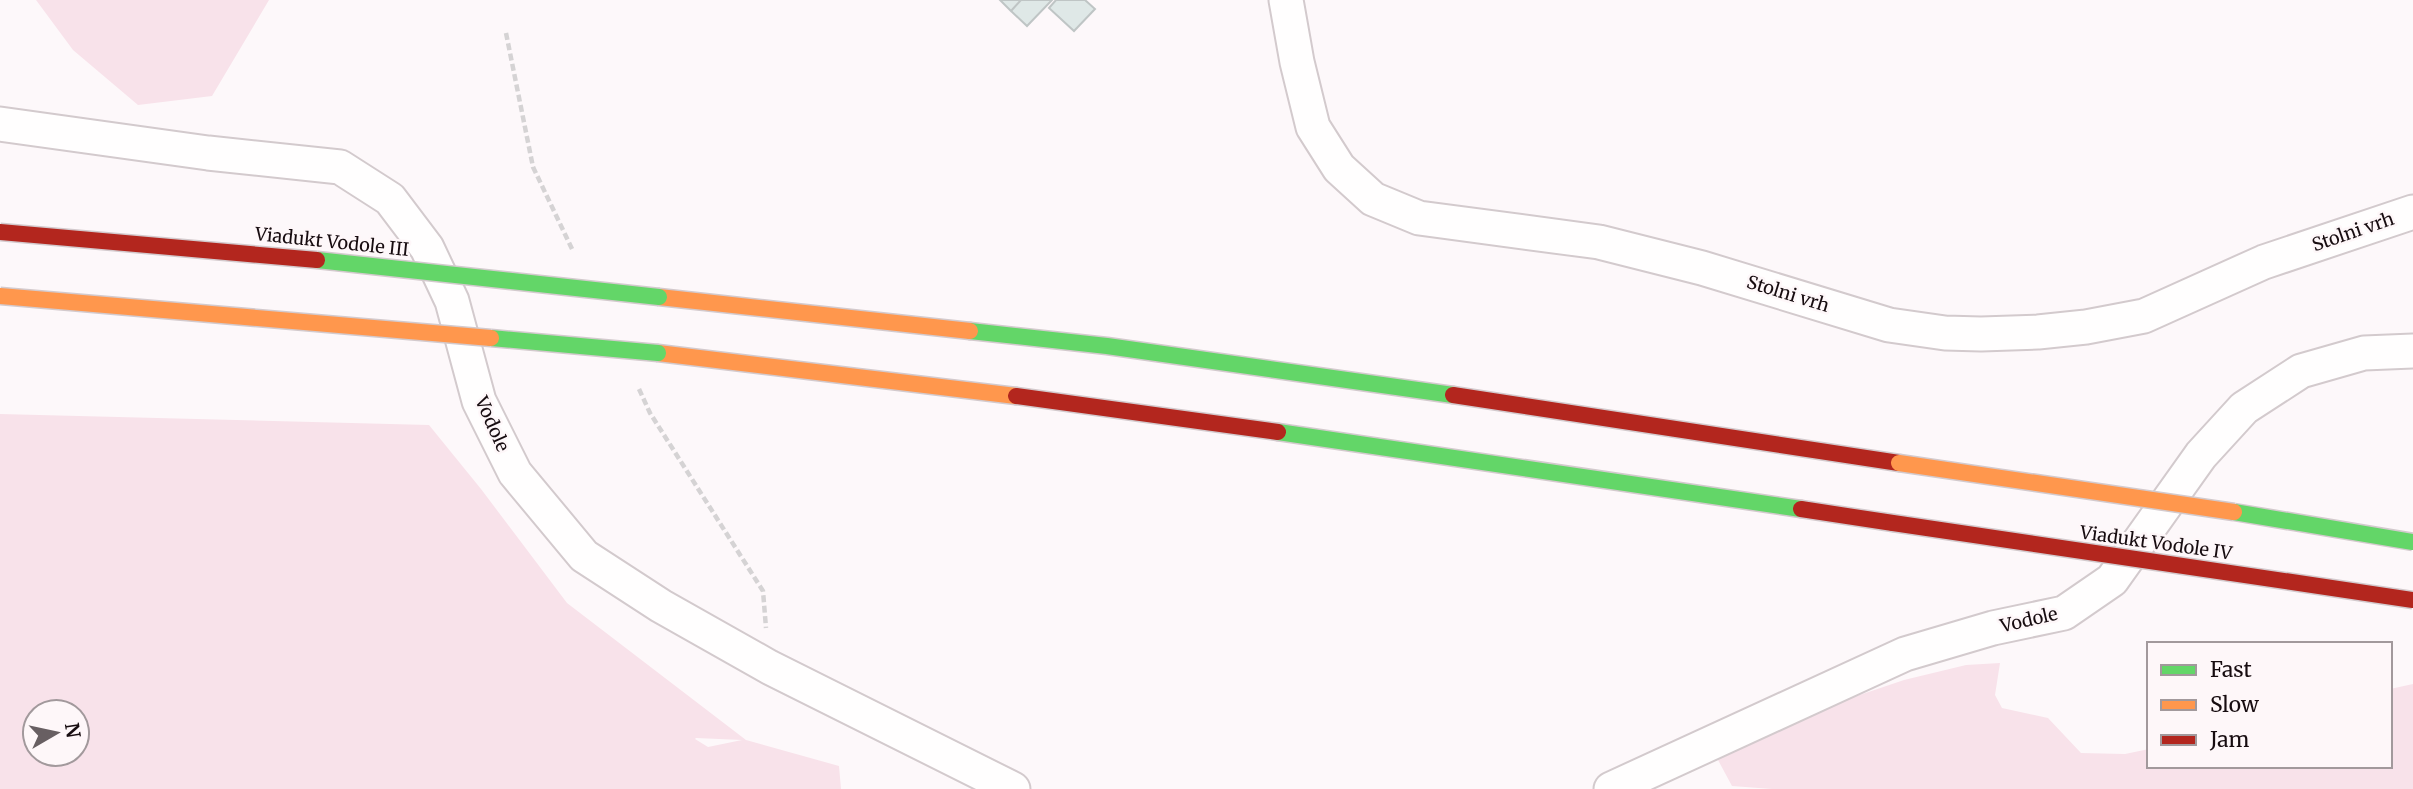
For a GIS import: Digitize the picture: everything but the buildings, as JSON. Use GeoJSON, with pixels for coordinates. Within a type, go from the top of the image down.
{"type":"FeatureCollection","features":[{"type":"Feature","properties":{"kind":"highway","name":"Viadukt Vodole III"},"geometry":{"type":"LineString","coordinates":[[0,232],[259,254],[1107,346],[2180,503],[2413,542]]}},
{"type":"Feature","properties":{"kind":"highway","name":"Viadukt Vodole IV"},"geometry":{"type":"LineString","coordinates":[[0,296],[658,353],[1099,405],[2413,600]]}},
{"type":"Feature","properties":{"kind":"street","name":"Stolni vrh"},"geometry":{"type":"LineString","coordinates":[[1286,0],[1297,62],[1313,127],[1339,168],[1373,199],[1419,218],[1599,242],[1702,268],[1889,325],[1945,332],[1993,334],[2086,327],[2144,316],[2264,262],[2413,212]]}},
{"type":"Feature","properties":{"kind":"street","name":"Vodole"},"geometry":{"type":"LineString","coordinates":[[0,124],[340,167],[390,199],[427,248],[452,301],[479,401],[514,474],[584,556],[661,606],[769,667],[1013,789]]}},
{"type":"Feature","properties":{"kind":"street","name":"Vodole"},"geometry":{"type":"LineString","coordinates":[[1611,789],[1905,654],[1993,628],[2064,613],[2112,580],[2201,455],[2244,408],[2301,371],[2364,353],[2413,351]]}},
{"type":"Feature","properties":{"kind":"shaded area"},"geometry":{"type":"Polygon","coordinates":[[[36,0],[269,0],[212,96],[138,105],[73,50],[36,0]]]}},
{"type":"Feature","properties":{"kind":"shaded area"},"geometry":{"type":"Polygon","coordinates":[[[0,414],[429,425],[567,603],[746,740],[839,766],[841,789],[0,789],[0,414]],[[696,738],[708,747],[742,740],[696,738]]]}},
{"type":"Feature","properties":{"kind":"shaded area"},"geometry":{"type":"Polygon","coordinates":[[[2000,663],[1995,695],[2002,708],[2048,718],[2081,753],[2125,754],[2147,749],[2147,768],[2392,768],[2392,689],[2413,684],[2413,789],[1772,789],[1732,786],[1718,760],[1767,730],[1836,703],[1904,680],[1966,665],[2000,663]]]}},
{"type":"Feature","properties":{"kind":"traffic: fast"},"geometry":{"type":"LineString","coordinates":[[317,260],[659,297]]}},
{"type":"Feature","properties":{"kind":"traffic: fast"},"geometry":{"type":"LineString","coordinates":[[970,331],[1107,346],[1453,395]]}},
{"type":"Feature","properties":{"kind":"traffic: fast"},"geometry":{"type":"LineString","coordinates":[[491,338],[658,353]]}},
{"type":"Feature","properties":{"kind":"traffic: fast"},"geometry":{"type":"LineString","coordinates":[[1278,432],[1801,509]]}},
{"type":"Feature","properties":{"kind":"traffic: fast"},"geometry":{"type":"LineString","coordinates":[[2234,512],[2413,542]]}},
{"type":"Feature","properties":{"kind":"traffic: slow"},"geometry":{"type":"LineString","coordinates":[[0,296],[491,338]]}},
{"type":"Feature","properties":{"kind":"traffic: slow"},"geometry":{"type":"LineString","coordinates":[[659,297],[970,331]]}},
{"type":"Feature","properties":{"kind":"traffic: slow"},"geometry":{"type":"LineString","coordinates":[[658,353],[1016,396]]}},
{"type":"Feature","properties":{"kind":"traffic: slow"},"geometry":{"type":"LineString","coordinates":[[1899,463],[2234,512]]}},
{"type":"Feature","properties":{"kind":"traffic: jam"},"geometry":{"type":"LineString","coordinates":[[0,232],[317,260]]}},
{"type":"Feature","properties":{"kind":"traffic: jam"},"geometry":{"type":"LineString","coordinates":[[1453,395],[1899,463]]}},
{"type":"Feature","properties":{"kind":"traffic: jam"},"geometry":{"type":"LineString","coordinates":[[1016,396],[1278,432]]}},
{"type":"Feature","properties":{"kind":"traffic: jam"},"geometry":{"type":"LineString","coordinates":[[1801,509],[1893,523]]}},
{"type":"Feature","properties":{"kind":"traffic: jam"},"geometry":{"type":"LineString","coordinates":[[1893,523],[2413,600]]}}]}
